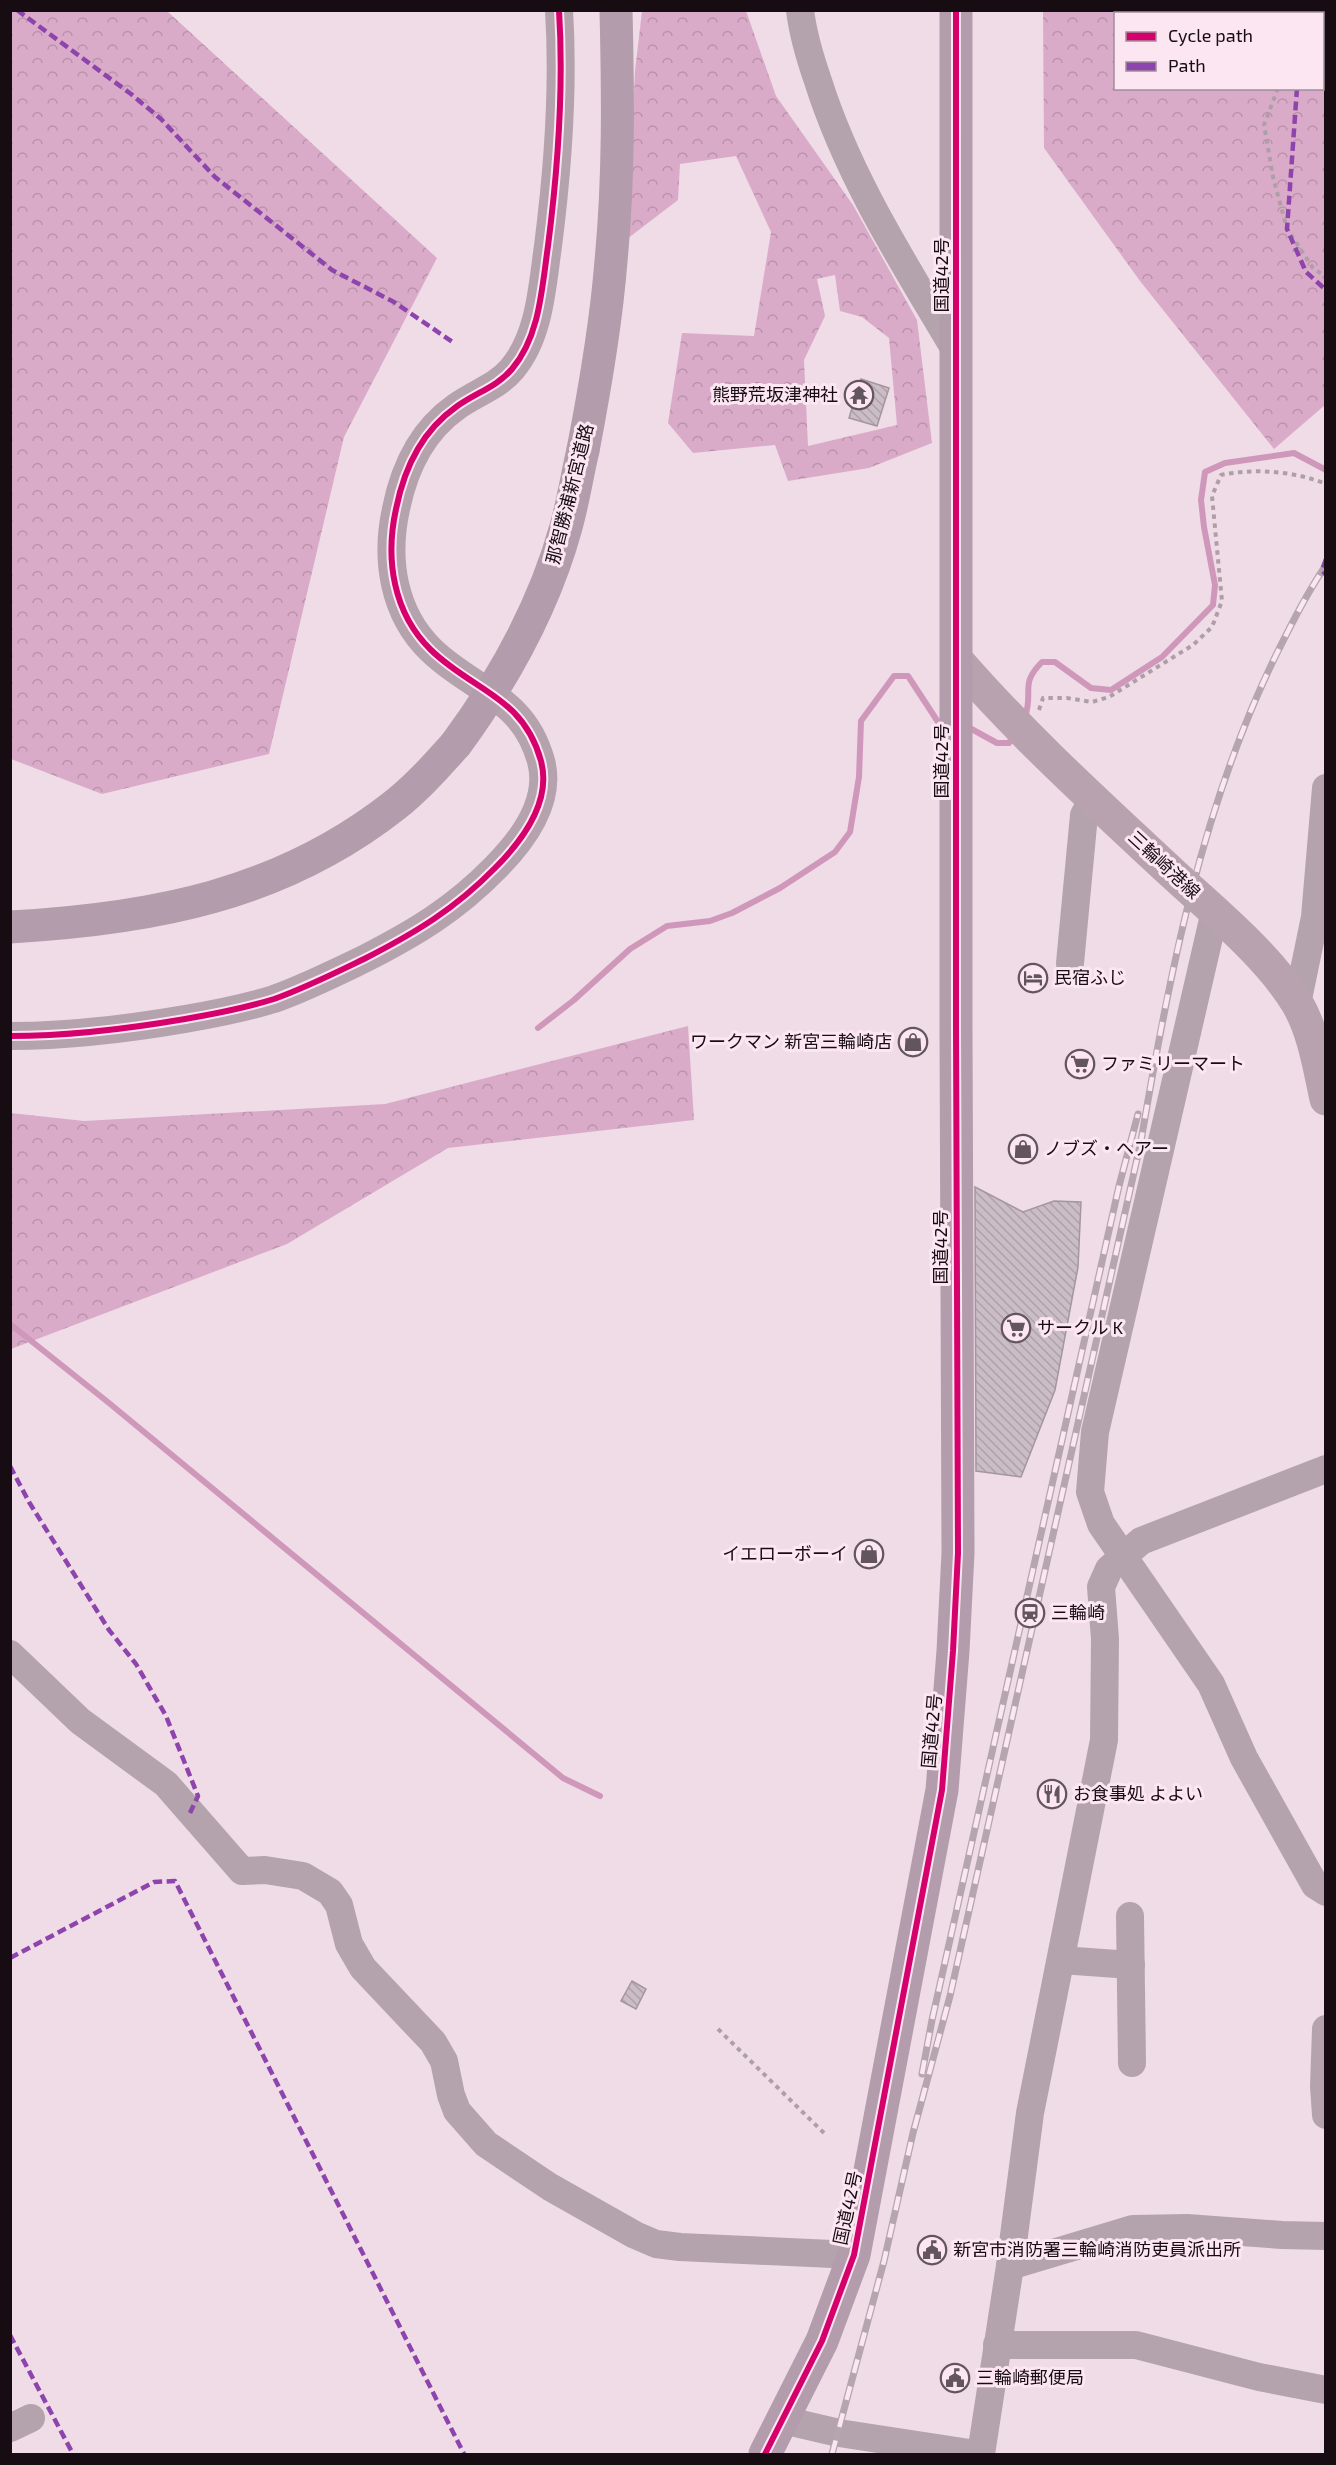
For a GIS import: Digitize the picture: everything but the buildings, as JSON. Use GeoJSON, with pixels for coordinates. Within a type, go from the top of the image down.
{"type":"FeatureCollection","features":[{"type":"Feature","properties":{"kind":"highway","name":"那智勝浦新宮道路"},"geometry":{"type":"LineString","coordinates":[[10,927],[127,917],[229,893],[276,876],[357,832],[396,804],[429,774],[456,744],[486,704],[509,666],[540,603],[566,527],[597,382],[612,261],[618,108],[616,10]]}},
{"type":"Feature","properties":{"kind":"highway","name":"国道42号"},"geometry":{"type":"LineString","coordinates":[[765,2454],[822,2341],[854,2255],[942,1790],[953,1651],[958,1552],[956,10]]}},
{"type":"Feature","properties":{"kind":"main road","name":"三輪崎港線"},"geometry":{"type":"LineString","coordinates":[[957,660],[999,709],[1037,731],[1093,799],[1215,911],[1270,968],[1297,1004],[1317,1054],[1326,1099]]}},
{"type":"Feature","properties":{"kind":"street"},"geometry":{"type":"LineString","coordinates":[[10,1035],[52,1036],[127,1029],[216,1013],[273,999],[339,971],[415,933],[483,880],[507,856],[531,823],[538,807],[542,767],[535,743],[516,712],[432,651],[413,628],[397,592],[391,566],[391,538],[402,482],[430,429],[456,407],[496,384],[514,368],[530,340],[540,303],[557,170],[562,57],[559,10]]}},
{"type":"Feature","properties":{"kind":"street"},"geometry":{"type":"LineString","coordinates":[[800,10],[808,52],[827,110],[850,166],[957,353]]}},
{"type":"Feature","properties":{"kind":"street"},"geometry":{"type":"LineString","coordinates":[[1297,1004],[1315,916],[1326,788]]}},
{"type":"Feature","properties":{"kind":"street"},"geometry":{"type":"LineString","coordinates":[[1070,963],[1084,815],[1093,799]]}},
{"type":"Feature","properties":{"kind":"street"},"geometry":{"type":"LineString","coordinates":[[1215,911],[1095,1432],[1090,1492],[1101,1524],[1211,1684],[1250,1768],[1315,1885],[1326,1892]]}},
{"type":"Feature","properties":{"kind":"street"},"geometry":{"type":"LineString","coordinates":[[981,2454],[1010,2266],[1030,2113],[1104,1740],[1105,1639],[1101,1587],[1109,1569],[1141,1541],[1326,1469]]}},
{"type":"Feature","properties":{"kind":"street"},"geometry":{"type":"LineString","coordinates":[[10,1654],[80,1721],[166,1784],[242,1871],[265,1870],[303,1876],[330,1892],[339,1905],[349,1944],[363,1968],[433,2042],[444,2061],[457,2111],[486,2144],[550,2187],[656,2244],[854,2255]]}},
{"type":"Feature","properties":{"kind":"street"},"geometry":{"type":"LineString","coordinates":[[1130,1916],[1132,2063]]}},
{"type":"Feature","properties":{"kind":"street"},"geometry":{"type":"LineString","coordinates":[[1060,1960],[1131,1965]]}},
{"type":"Feature","properties":{"kind":"street"},"geometry":{"type":"LineString","coordinates":[[1326,2029],[1324,2086],[1326,2115]]}},
{"type":"Feature","properties":{"kind":"street"},"geometry":{"type":"LineString","coordinates":[[1010,2266],[1133,2229],[1187,2228],[1326,2236]]}},
{"type":"Feature","properties":{"kind":"street"},"geometry":{"type":"LineString","coordinates":[[997,2345],[1136,2345],[1259,2377],[1326,2390]]}},
{"type":"Feature","properties":{"kind":"street"},"geometry":{"type":"LineString","coordinates":[[783,2420],[838,2433],[976,2454]]}},
{"type":"Feature","properties":{"kind":"path"},"geometry":{"type":"LineString","coordinates":[[1277,90],[1264,125],[1273,177],[1287,229],[1313,268],[1326,277]]}},
{"type":"Feature","properties":{"kind":"path"},"geometry":{"type":"LineString","coordinates":[[1037,731],[1038,708],[1043,698],[1067,698],[1092,702],[1109,697],[1193,645],[1212,627],[1222,601],[1212,496],[1221,475],[1256,471],[1306,476],[1326,484]]}},
{"type":"Feature","properties":{"kind":"path"},"geometry":{"type":"LineString","coordinates":[[718,2029],[827,2136]]}},
{"type":"Feature","properties":{"kind":"green space"},"geometry":{"type":"Polygon","coordinates":[[[10,11],[167,11],[437,258],[344,437],[269,754],[102,794],[11,759],[10,11]]]}},
{"type":"Feature","properties":{"kind":"green space"},"geometry":{"type":"Polygon","coordinates":[[[642,11],[746,11],[776,96],[853,205],[917,320],[932,443],[869,468],[788,481],[775,445],[693,453],[668,423],[682,333],[754,336],[771,232],[736,156],[680,164],[678,200],[627,239],[635,71],[642,11]],[[835,275],[817,279],[825,316],[804,360],[808,446],[897,425],[889,338],[862,317],[840,311],[835,275]]]}},
{"type":"Feature","properties":{"kind":"green space"},"geometry":{"type":"Polygon","coordinates":[[[1043,11],[1325,11],[1325,405],[1274,449],[1140,281],[1044,148],[1043,11]]]}},
{"type":"Feature","properties":{"kind":"green space"},"geometry":{"type":"Polygon","coordinates":[[[688,1026],[694,1120],[448,1148],[287,1244],[11,1349],[11,1113],[84,1121],[385,1104],[688,1026]]]}},
{"type":"Feature","properties":{"kind":"waterway"},"geometry":{"type":"LineString","coordinates":[[1025,717],[1029,683],[1042,662],[1055,662],[1091,688],[1111,690],[1162,657],[1213,605],[1215,585],[1201,500],[1205,472],[1225,463],[1294,453],[1326,470]]}},
{"type":"Feature","properties":{"kind":"waterway"},"geometry":{"type":"LineString","coordinates":[[538,1028],[574,1000],[630,949],[667,926],[710,921],[732,913],[780,888],[835,852],[850,832],[859,777],[861,721],[894,676],[908,676],[940,725],[947,725]]}},
{"type":"Feature","properties":{"kind":"waterway"},"geometry":{"type":"LineString","coordinates":[[966,726],[997,743],[1009,743],[1013,736]]}},
{"type":"Feature","properties":{"kind":"waterway"},"geometry":{"type":"LineString","coordinates":[[10,1324],[563,1778],[600,1796]]}},
{"type":"Feature","properties":{"kind":"railway"},"geometry":{"type":"LineString","coordinates":[[832,2454],[884,2261],[913,2133],[950,1996],[1141,1141],[1164,1016],[1191,892],[1208,830],[1251,711],[1288,631],[1326,565]]}},
{"type":"Feature","properties":{"kind":"railway"},"geometry":{"type":"LineString","coordinates":[[922,2074],[932,2020],[1119,1186],[1138,1114]]}},
{"type":"Feature","properties":{"kind":"marked path"},"geometry":{"type":"LineString","coordinates":[[17,10],[131,94],[161,119],[215,177],[332,270],[394,302],[454,343]]}},
{"type":"Feature","properties":{"kind":"marked path"},"geometry":{"type":"LineString","coordinates":[[1297,90],[1287,229],[1306,272],[1326,290]]}},
{"type":"Feature","properties":{"kind":"marked path"},"geometry":{"type":"LineString","coordinates":[[1326,559],[1322,570],[1326,575]]}},
{"type":"Feature","properties":{"kind":"marked path"},"geometry":{"type":"LineString","coordinates":[[10,1466],[29,1502],[109,1630],[136,1664],[166,1716],[198,1796],[190,1813]]}},
{"type":"Feature","properties":{"kind":"marked path"},"geometry":{"type":"LineString","coordinates":[[10,1958],[154,1882],[175,1881],[464,2454]]}},
{"type":"Feature","properties":{"kind":"marked path"},"geometry":{"type":"LineString","coordinates":[[10,2335],[73,2454]]}},
{"type":"Feature","properties":{"kind":"cycle path"},"geometry":{"type":"LineString","coordinates":[[10,1036],[76,1033],[163,1023],[241,1008],[297,990],[383,949],[417,930],[449,908],[480,883],[505,857],[532,820],[542,791],[543,776],[541,761],[533,739],[509,708],[447,664],[418,635],[400,602],[392,566],[391,547],[399,494],[410,465],[424,439],[433,427],[456,407],[506,375],[529,342],[544,278],[552,217],[560,99],[559,10]]}},
{"type":"Feature","properties":{"kind":"cycle path"},"geometry":{"type":"LineString","coordinates":[[765,2454],[822,2341],[854,2255],[942,1790],[953,1651],[958,1553],[956,10]]}},
{"type":"Feature","properties":{"kind":"place","name":"熊野荒坂津神社"},"geometry":{"type":"Point","coordinates":[859,395]}},
{"type":"Feature","properties":{"kind":"place","name":"民宿ふじ"},"geometry":{"type":"Point","coordinates":[1033,978]}},
{"type":"Feature","properties":{"kind":"place","name":"ワークマン 新宮三輪崎店"},"geometry":{"type":"Point","coordinates":[913,1042]}},
{"type":"Feature","properties":{"kind":"place","name":"ファミリーマート"},"geometry":{"type":"Point","coordinates":[1080,1064]}},
{"type":"Feature","properties":{"kind":"place","name":"ノブズ・ヘアー"},"geometry":{"type":"Point","coordinates":[1023,1149]}},
{"type":"Feature","properties":{"kind":"place","name":"サークル K"},"geometry":{"type":"Point","coordinates":[1016,1328]}},
{"type":"Feature","properties":{"kind":"place","name":"イエローボーイ"},"geometry":{"type":"Point","coordinates":[869,1554]}},
{"type":"Feature","properties":{"kind":"place","name":"三輪崎"},"geometry":{"type":"Point","coordinates":[1030,1613]}},
{"type":"Feature","properties":{"kind":"place","name":"お食事処 よよい"},"geometry":{"type":"Point","coordinates":[1052,1794]}},
{"type":"Feature","properties":{"kind":"place","name":"新宮市消防署三輪崎消防吏員派出所"},"geometry":{"type":"Point","coordinates":[932,2250]}},
{"type":"Feature","properties":{"kind":"place","name":"三輪崎郵便局"},"geometry":{"type":"Point","coordinates":[955,2378]}}]}
